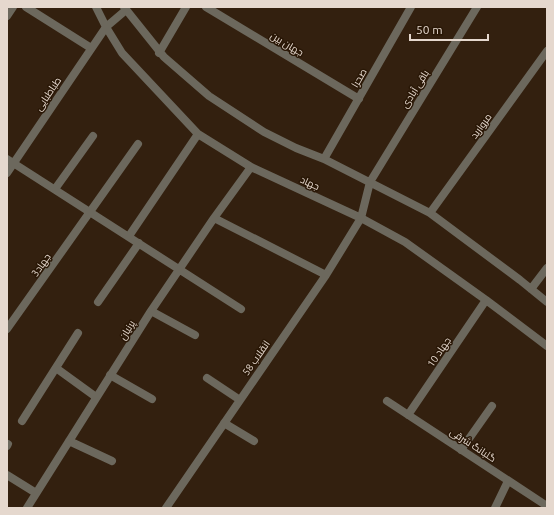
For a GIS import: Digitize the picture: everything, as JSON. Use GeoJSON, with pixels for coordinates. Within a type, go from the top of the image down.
{"type":"FeatureCollection","features":[{"type":"Feature","properties":{"kind":"street"},"geometry":{"type":"LineString","coordinates":[[7,16],[13,7]]}},
{"type":"Feature","properties":{"kind":"street"},"geometry":{"type":"LineString","coordinates":[[26,7],[91,48]]}},
{"type":"Feature","properties":{"kind":"street","name":"جهاد"},"geometry":{"type":"LineString","coordinates":[[96,7],[122,53],[198,134],[251,167],[361,218],[405,242],[547,346]]}},
{"type":"Feature","properties":{"kind":"street"},"geometry":{"type":"LineString","coordinates":[[160,52],[186,7]]}},
{"type":"Feature","properties":{"kind":"street","name":"جهان بین"},"geometry":{"type":"LineString","coordinates":[[206,7],[358,99]]}},
{"type":"Feature","properties":{"kind":"street","name":"صحرا"},"geometry":{"type":"LineString","coordinates":[[324,159],[411,7]]}},
{"type":"Feature","properties":{"kind":"street","name":"باقی آبادی"},"geometry":{"type":"LineString","coordinates":[[361,218],[370,182],[477,7]]}},
{"type":"Feature","properties":{"kind":"street"},"geometry":{"type":"LineString","coordinates":[[125,8],[160,52],[209,96],[236,115],[264,132],[296,148],[324,159],[430,212],[547,302]]}},
{"type":"Feature","properties":{"kind":"street","name":"طباطبایی"},"geometry":{"type":"LineString","coordinates":[[7,173],[10,161],[106,26],[125,8]]}},
{"type":"Feature","properties":{"kind":"street","name":"مروارید"},"geometry":{"type":"LineString","coordinates":[[430,212],[547,51]]}},
{"type":"Feature","properties":{"kind":"street"},"geometry":{"type":"LineString","coordinates":[[129,236],[198,134]]}},
{"type":"Feature","properties":{"kind":"street"},"geometry":{"type":"LineString","coordinates":[[55,189],[93,136]]}},
{"type":"Feature","properties":{"kind":"street","name":"جهاد3"},"geometry":{"type":"LineString","coordinates":[[7,329],[138,144]]}},
{"type":"Feature","properties":{"kind":"street"},"geometry":{"type":"LineString","coordinates":[[10,161],[241,309]]}},
{"type":"Feature","properties":{"kind":"street","name":"پرنیان"},"geometry":{"type":"LineString","coordinates":[[27,508],[151,310],[178,269],[251,167]]}},
{"type":"Feature","properties":{"kind":"street"},"geometry":{"type":"LineString","coordinates":[[214,218],[326,275]]}},
{"type":"Feature","properties":{"kind":"street","name":"انقلاب 58"},"geometry":{"type":"LineString","coordinates":[[166,508],[326,275],[361,218]]}},
{"type":"Feature","properties":{"kind":"street"},"geometry":{"type":"LineString","coordinates":[[98,302],[139,243]]}},
{"type":"Feature","properties":{"kind":"street"},"geometry":{"type":"LineString","coordinates":[[531,289],[547,268]]}},
{"type":"Feature","properties":{"kind":"street","name":"جهاد 10"},"geometry":{"type":"LineString","coordinates":[[408,415],[486,300]]}},
{"type":"Feature","properties":{"kind":"street"},"geometry":{"type":"LineString","coordinates":[[151,310],[195,335]]}},
{"type":"Feature","properties":{"kind":"street"},"geometry":{"type":"LineString","coordinates":[[22,421],[78,333]]}},
{"type":"Feature","properties":{"kind":"street"},"geometry":{"type":"LineString","coordinates":[[56,368],[96,397]]}},
{"type":"Feature","properties":{"kind":"street"},"geometry":{"type":"LineString","coordinates":[[110,375],[152,399]]}},
{"type":"Feature","properties":{"kind":"street"},"geometry":{"type":"LineString","coordinates":[[207,378],[240,400]]}},
{"type":"Feature","properties":{"kind":"street","name":"گلبانگ شرقی"},"geometry":{"type":"LineString","coordinates":[[387,401],[547,506]]}},
{"type":"Feature","properties":{"kind":"street"},"geometry":{"type":"LineString","coordinates":[[461,450],[492,406]]}},
{"type":"Feature","properties":{"kind":"street"},"geometry":{"type":"LineString","coordinates":[[224,423],[254,441]]}},
{"type":"Feature","properties":{"kind":"street"},"geometry":{"type":"LineString","coordinates":[[69,441],[112,461]]}},
{"type":"Feature","properties":{"kind":"street"},"geometry":{"type":"LineString","coordinates":[[7,475],[36,492]]}},
{"type":"Feature","properties":{"kind":"street"},"geometry":{"type":"LineString","coordinates":[[495,508],[508,481]]}}]}
